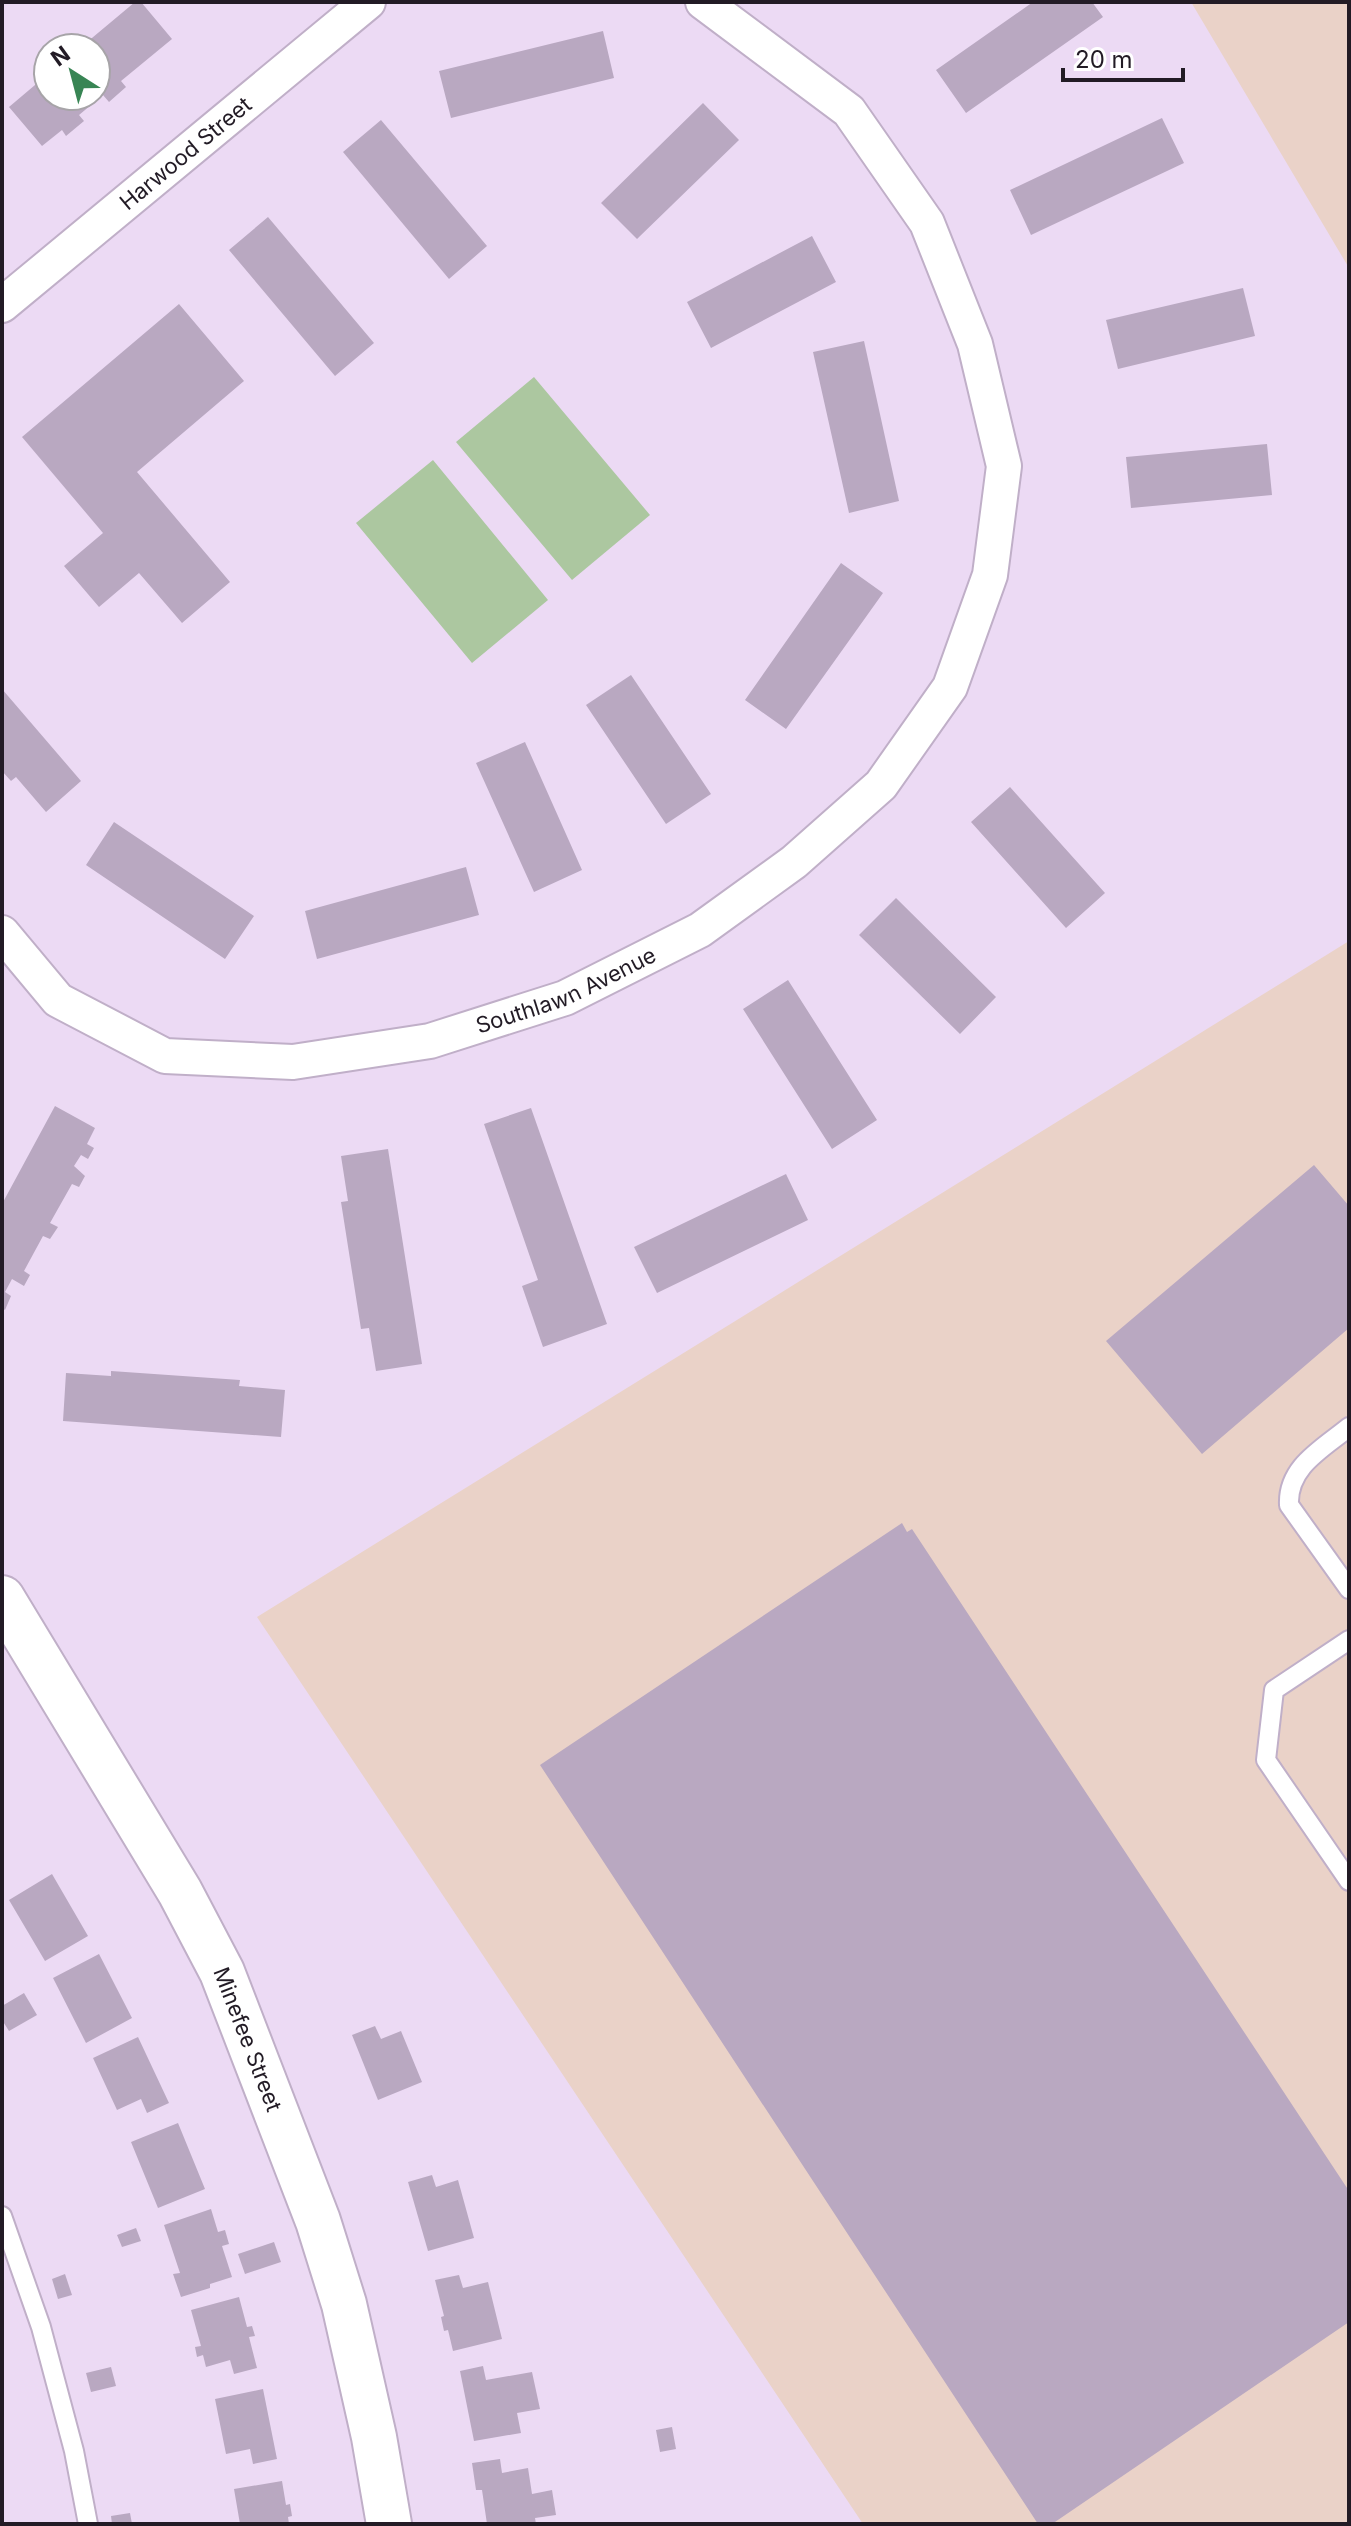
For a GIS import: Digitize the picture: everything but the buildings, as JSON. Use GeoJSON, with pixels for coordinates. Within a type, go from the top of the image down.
{"type":"FeatureCollection","features":[{"type":"Feature","properties":{"kind":"street","name":"Harwood Street"},"geometry":{"type":"LineString","coordinates":[[7,291],[368,2]]}},
{"type":"Feature","properties":{"kind":"street","name":"Southlawn Avenue"},"geometry":{"type":"LineString","coordinates":[[2,933],[58,1000],[165,1056],[293,1062],[430,1041],[565,998],[700,930],[794,862],[881,785],[950,687],[990,575],[1004,466],[975,344],[927,223],[849,111],[703,2]]}},
{"type":"Feature","properties":{"kind":"street","name":"Minefee Street"},"geometry":{"type":"LineString","coordinates":[[7,1617],[180,1892],[222,1972],[318,2221],[344,2304],[374,2437],[389,2524]]}},
{"type":"Feature","properties":{"kind":"lane"},"geometry":{"type":"LineString","coordinates":[[1349,1427],[1303,1464],[1293,1477],[1289,1505],[1349,1589]]}},
{"type":"Feature","properties":{"kind":"lane"},"geometry":{"type":"LineString","coordinates":[[1349,1640],[1274,1690],[1266,1760],[1349,1881]]}},
{"type":"Feature","properties":{"kind":"lane"},"geometry":{"type":"LineString","coordinates":[[2,2216],[41,2327],[74,2451],[88,2524]]}},
{"type":"Feature","properties":{"kind":"shaded area"},"geometry":{"type":"Polygon","coordinates":[[[1191,2],[1349,2],[1349,268],[1191,2]]]}},
{"type":"Feature","properties":{"kind":"shaded area"},"geometry":{"type":"Polygon","coordinates":[[[1349,941],[1349,2524],[863,2524],[257,1617],[1349,941]]]}},
{"type":"Feature","properties":{"kind":"green space"},"geometry":{"type":"Polygon","coordinates":[[[534,377],[650,515],[572,580],[456,442],[534,377]]]}},
{"type":"Feature","properties":{"kind":"green space"},"geometry":{"type":"Polygon","coordinates":[[[433,460],[548,600],[472,663],[356,523],[433,460]]]}}]}
